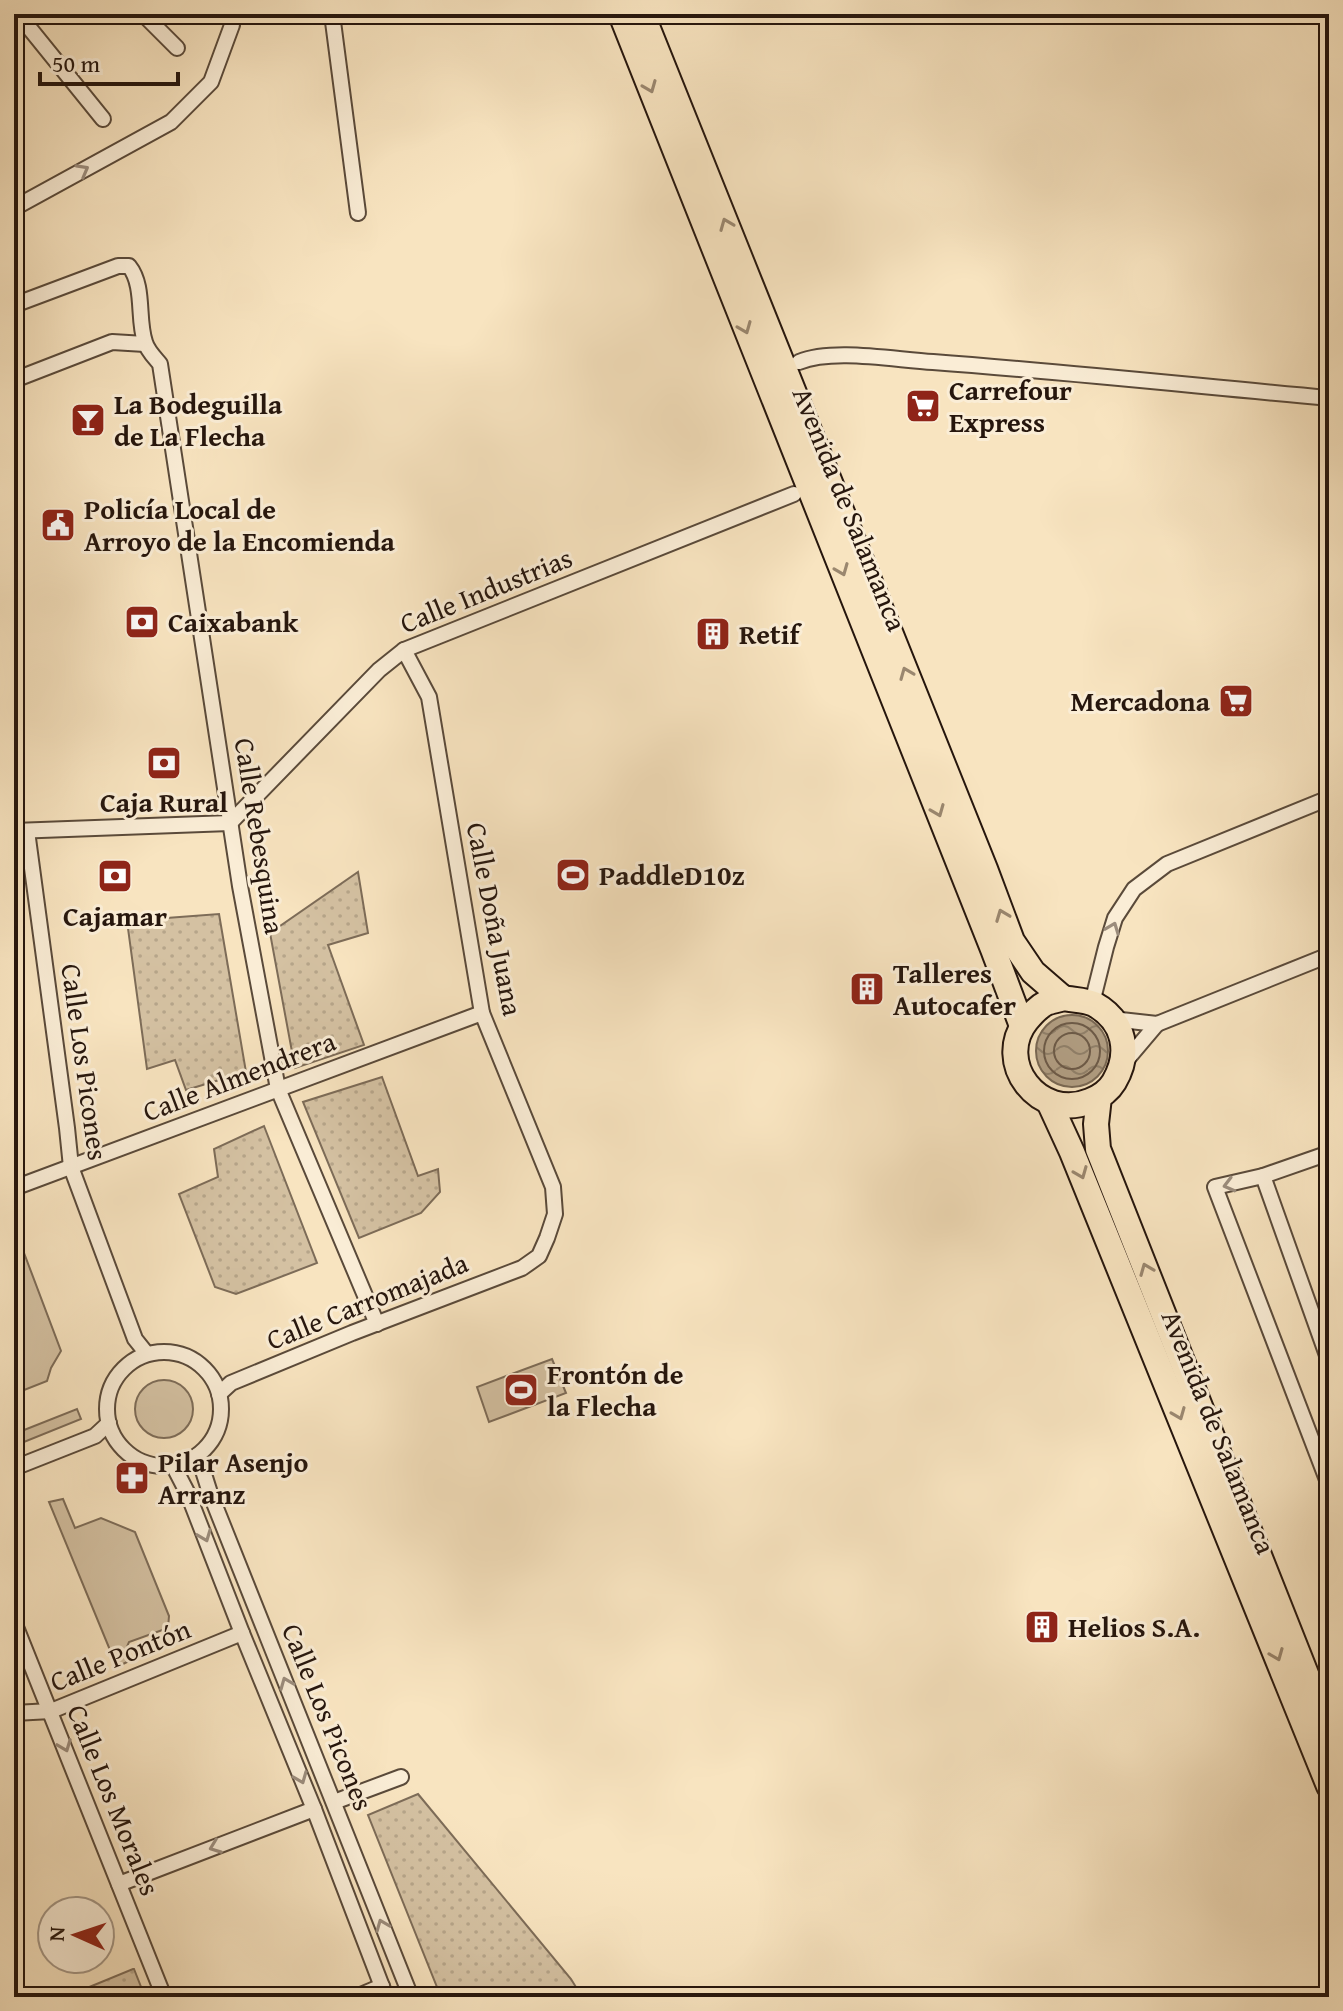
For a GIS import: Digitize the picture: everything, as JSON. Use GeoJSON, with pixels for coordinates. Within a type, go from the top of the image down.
{"type":"FeatureCollection","features":[{"type":"Feature","properties":{"kind":"highway","name":"Avenida de Salamanca"},"geometry":{"type":"LineString","coordinates":[[621,14],[1022,1026]]}},
{"type":"Feature","properties":{"kind":"highway","name":"Avenida de Salamanca"},"geometry":{"type":"LineString","coordinates":[[642,14],[1012,941],[1033,972],[1063,998]]}},
{"type":"Feature","properties":{"kind":"highway"},"geometry":{"type":"LineString","coordinates":[[1063,998],[1092,1003],[1112,1019],[1124,1039],[1122,1067],[1112,1086],[1099,1097],[1079,1106],[1064,1106],[1038,1097],[1026,1085],[1016,1061],[1017,1040],[1022,1026],[1034,1011],[1063,998]]}},
{"type":"Feature","properties":{"kind":"highway","name":"Avenida de Salamanca"},"geometry":{"type":"LineString","coordinates":[[1099,1097],[1096,1124],[1098,1149],[1329,1732]]}},
{"type":"Feature","properties":{"kind":"highway","name":"Avenida de Salamanca"},"geometry":{"type":"LineString","coordinates":[[1049,1102],[1329,1786]]}},
{"type":"Feature","properties":{"kind":"street"},"geometry":{"type":"LineString","coordinates":[[18,14],[103,119]]}},
{"type":"Feature","properties":{"kind":"street"},"geometry":{"type":"LineString","coordinates":[[143,14],[177,48]]}},
{"type":"Feature","properties":{"kind":"street"},"geometry":{"type":"LineString","coordinates":[[14,208],[171,122],[211,82],[232,25],[229,14]]}},
{"type":"Feature","properties":{"kind":"street"},"geometry":{"type":"LineString","coordinates":[[332,14],[358,213]]}},
{"type":"Feature","properties":{"kind":"street","name":"Calle Rebesquina"},"geometry":{"type":"LineString","coordinates":[[14,305],[118,266],[129,266],[133,270],[145,344],[160,364],[240,886],[278,1089],[377,1324]]}},
{"type":"Feature","properties":{"kind":"street"},"geometry":{"type":"LineString","coordinates":[[14,380],[112,342],[145,344]]}},
{"type":"Feature","properties":{"kind":"street"},"geometry":{"type":"LineString","coordinates":[[799,362],[817,356],[853,356],[1329,398]]}},
{"type":"Feature","properties":{"kind":"street","name":"Calle Industrias"},"geometry":{"type":"LineString","coordinates":[[230,823],[379,670],[404,650],[794,494]]}},
{"type":"Feature","properties":{"kind":"street","name":"Calle Doña Juana"},"geometry":{"type":"LineString","coordinates":[[404,650],[429,697],[482,1013],[553,1187],[555,1214],[547,1238],[539,1256],[522,1268]]}},
{"type":"Feature","properties":{"kind":"street"},"geometry":{"type":"LineString","coordinates":[[1092,1003],[1115,918],[1134,889],[1167,864],[1329,798]]}},
{"type":"Feature","properties":{"kind":"street"},"geometry":{"type":"LineString","coordinates":[[20,831],[230,823]]}},
{"type":"Feature","properties":{"kind":"street","name":"Calle Los Picones"},"geometry":{"type":"LineString","coordinates":[[20,831],[71,1167],[141,1357]]}},
{"type":"Feature","properties":{"kind":"street"},"geometry":{"type":"LineString","coordinates":[[1112,1019],[1157,1024],[1329,955]]}},
{"type":"Feature","properties":{"kind":"street","name":"Calle Almendrera"},"geometry":{"type":"LineString","coordinates":[[14,1188],[482,1013]]}},
{"type":"Feature","properties":{"kind":"street"},"geometry":{"type":"LineString","coordinates":[[1122,1067],[1157,1024]]}},
{"type":"Feature","properties":{"kind":"street"},"geometry":{"type":"LineString","coordinates":[[1329,1153],[1263,1176],[1215,1187],[1329,1485]]}},
{"type":"Feature","properties":{"kind":"street"},"geometry":{"type":"LineString","coordinates":[[1263,1176],[1329,1361]]}},
{"type":"Feature","properties":{"kind":"street","name":"Calle Carromajada"},"geometry":{"type":"LineString","coordinates":[[216,1387],[522,1268]]}},
{"type":"Feature","properties":{"kind":"street"},"geometry":{"type":"LineString","coordinates":[[169,1352],[183,1355],[204,1368],[216,1387],[221,1405],[214,1436],[198,1455],[186,1462],[159,1466],[134,1458],[112,1430],[108,1400],[111,1389],[116,1378],[141,1357],[169,1352]]}},
{"type":"Feature","properties":{"kind":"street"},"geometry":{"type":"LineString","coordinates":[[14,1468],[112,1430]]}},
{"type":"Feature","properties":{"kind":"street","name":"Calle Los Picones"},"geometry":{"type":"LineString","coordinates":[[198,1455],[210,1493],[411,1997]]}},
{"type":"Feature","properties":{"kind":"street","name":"Calle Los Picones"},"geometry":{"type":"LineString","coordinates":[[173,1465],[188,1494],[384,1992]]}},
{"type":"Feature","properties":{"kind":"street","name":"Calle Los Morales"},"geometry":{"type":"LineString","coordinates":[[14,1622],[164,1997]]}},
{"type":"Feature","properties":{"kind":"street","name":"Calle Pontón"},"geometry":{"type":"LineString","coordinates":[[14,1713],[51,1711],[242,1633]]}},
{"type":"Feature","properties":{"kind":"street"},"geometry":{"type":"LineString","coordinates":[[334,1802],[401,1777]]}},
{"type":"Feature","properties":{"kind":"street"},"geometry":{"type":"LineString","coordinates":[[119,1884],[314,1809]]}},
{"type":"Feature","properties":{"kind":"street"},"geometry":{"type":"LineString","coordinates":[[356,1997],[384,1992]]}},
{"type":"Feature","properties":{"kind":"shaded area"},"geometry":{"type":"Polygon","coordinates":[[[358,872],[368,933],[328,945],[364,1045],[295,1068],[270,933],[358,872]]]}},
{"type":"Feature","properties":{"kind":"shaded area"},"geometry":{"type":"Polygon","coordinates":[[[219,914],[246,1072],[186,1090],[175,1060],[147,1069],[127,921],[219,914]]]}},
{"type":"Feature","properties":{"kind":"shaded area"},"geometry":{"type":"Polygon","coordinates":[[[382,1077],[418,1176],[438,1169],[440,1192],[421,1213],[359,1238],[303,1102],[382,1077]]]}},
{"type":"Feature","properties":{"kind":"shaded area"},"geometry":{"type":"Polygon","coordinates":[[[264,1126],[317,1263],[236,1294],[215,1287],[179,1194],[218,1177],[214,1149],[264,1126]]]}},
{"type":"Feature","properties":{"kind":"shaded area"},"geometry":{"type":"Polygon","coordinates":[[[18,1237],[61,1351],[47,1381],[14,1394],[14,1239],[18,1237]]]}},
{"type":"Feature","properties":{"kind":"shaded area","name":"Frontón de la Flecha"},"geometry":{"type":"Polygon","coordinates":[[[552,1359],[566,1393],[489,1422],[477,1387],[552,1359]]]}},
{"type":"Feature","properties":{"kind":"shaded area"},"geometry":{"type":"Polygon","coordinates":[[[164,1380],[185,1388],[193,1409],[185,1430],[164,1438],[143,1430],[135,1409],[143,1388],[164,1380]]]}},
{"type":"Feature","properties":{"kind":"shaded area"},"geometry":{"type":"Polygon","coordinates":[[[77,1409],[81,1419],[14,1446],[14,1434],[77,1409]]]}},
{"type":"Feature","properties":{"kind":"shaded area"},"geometry":{"type":"Polygon","coordinates":[[[63,1499],[75,1528],[101,1518],[135,1532],[169,1616],[168,1628],[129,1642],[126,1649],[131,1660],[117,1667],[49,1502],[63,1499]]]}},
{"type":"Feature","properties":{"kind":"shaded area"},"geometry":{"type":"Polygon","coordinates":[[[418,1794],[571,1979],[582,1997],[441,1997],[368,1815],[418,1794]]]}},
{"type":"Feature","properties":{"kind":"shaded area"},"geometry":{"type":"Polygon","coordinates":[[[133,1969],[145,1997],[65,1997],[133,1969]]]}},
{"type":"Feature","properties":{"kind":"water"},"geometry":{"type":"Polygon","coordinates":[[[1079,1015],[1098,1025],[1106,1037],[1106,1065],[1098,1077],[1086,1085],[1065,1087],[1046,1077],[1038,1065],[1036,1044],[1046,1025],[1058,1017],[1079,1015]]]}},
{"type":"Feature","properties":{"kind":"place","name":"Carrefour Express"},"geometry":{"type":"Point","coordinates":[923,406]}},
{"type":"Feature","properties":{"kind":"place","name":"La Bodeguilla de La Flecha"},"geometry":{"type":"Point","coordinates":[88,420]}},
{"type":"Feature","properties":{"kind":"place","name":"Policía Local de Arroyo de la Encomienda"},"geometry":{"type":"Point","coordinates":[58,525]}},
{"type":"Feature","properties":{"kind":"place","name":"Caixabank"},"geometry":{"type":"Point","coordinates":[142,622]}},
{"type":"Feature","properties":{"kind":"place","name":"Retif"},"geometry":{"type":"Point","coordinates":[713,634]}},
{"type":"Feature","properties":{"kind":"place","name":"Mercadona"},"geometry":{"type":"Point","coordinates":[1236,701]}},
{"type":"Feature","properties":{"kind":"place","name":"Caja Rural"},"geometry":{"type":"Point","coordinates":[164,763]}},
{"type":"Feature","properties":{"kind":"place","name":"PaddleD10z"},"geometry":{"type":"Point","coordinates":[573,875]}},
{"type":"Feature","properties":{"kind":"place","name":"Cajamar"},"geometry":{"type":"Point","coordinates":[115,876]}},
{"type":"Feature","properties":{"kind":"place","name":"Talleres Autocafer"},"geometry":{"type":"Point","coordinates":[867,989]}},
{"type":"Feature","properties":{"kind":"place","name":"Frontón de la Flecha"},"geometry":{"type":"Point","coordinates":[521,1390]}},
{"type":"Feature","properties":{"kind":"place","name":"Pilar Asenjo Arranz"},"geometry":{"type":"Point","coordinates":[132,1478]}},
{"type":"Feature","properties":{"kind":"place","name":"Helios S.A."},"geometry":{"type":"Point","coordinates":[1042,1627]}}]}
